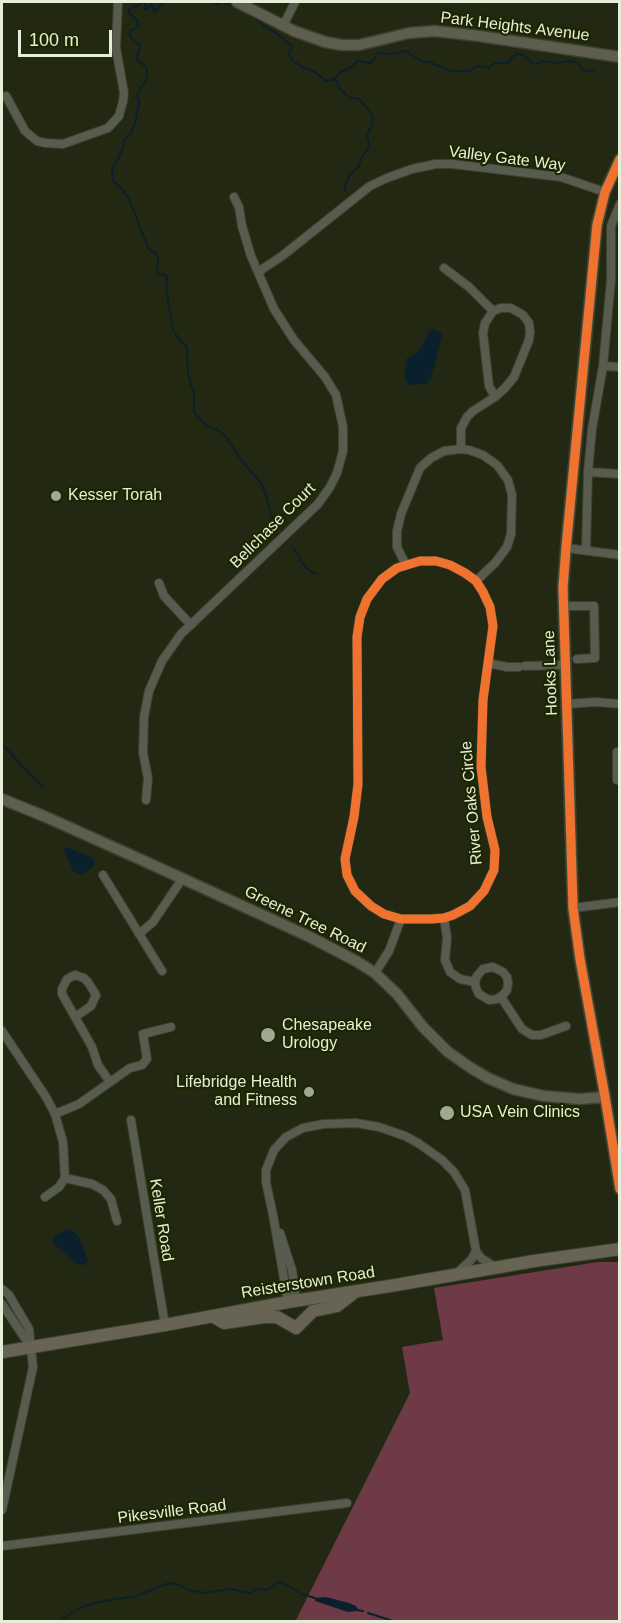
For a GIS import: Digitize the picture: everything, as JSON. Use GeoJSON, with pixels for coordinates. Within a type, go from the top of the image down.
{"type":"FeatureCollection","features":[{"type":"Feature","properties":{"kind":"main road","name":"Reisterstown Road"},"geometry":{"type":"LineString","coordinates":[[2,1352],[291,1301],[620,1249]]}},
{"type":"Feature","properties":{"kind":"main road"},"geometry":{"type":"LineString","coordinates":[[212,1316],[224,1323],[278,1317],[296,1329],[313,1311],[337,1306],[355,1291]]}},
{"type":"Feature","properties":{"kind":"street"},"geometry":{"type":"LineString","coordinates":[[6,96],[25,131],[37,141],[63,144],[108,128],[119,116],[123,101],[116,48],[118,2]]}},
{"type":"Feature","properties":{"kind":"street","name":"Park Heights Avenue"},"geometry":{"type":"LineString","coordinates":[[237,2],[310,38],[342,45],[359,45],[409,33],[435,32],[479,36],[620,57]]}},
{"type":"Feature","properties":{"kind":"street"},"geometry":{"type":"LineString","coordinates":[[283,26],[295,2]]}},
{"type":"Feature","properties":{"kind":"street","name":"Hooks Lane"},"geometry":{"type":"LineString","coordinates":[[620,159],[605,192],[594,247],[566,548],[564,606],[573,909],[620,1188]]}},
{"type":"Feature","properties":{"kind":"street","name":"Valley Gate Way"},"geometry":{"type":"LineString","coordinates":[[258,272],[282,256],[370,186],[411,169],[436,164],[452,164],[561,177],[605,192]]}},
{"type":"Feature","properties":{"kind":"street","name":"Bellchase Court"},"geometry":{"type":"LineString","coordinates":[[146,800],[148,778],[142,740],[144,717],[149,691],[162,661],[181,634],[318,504],[337,474],[343,451],[343,427],[336,395],[325,377],[283,325],[266,292],[245,239],[239,207],[234,197]]}},
{"type":"Feature","properties":{"kind":"street"},"geometry":{"type":"LineString","coordinates":[[586,549],[588,472],[592,429],[603,366],[611,280],[611,226],[620,204]]}},
{"type":"Feature","properties":{"kind":"street"},"geometry":{"type":"LineString","coordinates":[[444,268],[469,287],[493,311]]}},
{"type":"Feature","properties":{"kind":"street"},"geometry":{"type":"LineString","coordinates":[[461,448],[461,428],[467,417],[473,411],[495,397],[505,388],[517,370],[529,340],[530,327],[526,318],[516,310],[506,308],[493,311],[483,327],[489,386],[495,397]]}},
{"type":"Feature","properties":{"kind":"street"},"geometry":{"type":"LineString","coordinates":[[603,366],[620,367]]}},
{"type":"Feature","properties":{"kind":"street"},"geometry":{"type":"LineString","coordinates":[[406,565],[397,548],[397,531],[401,514],[420,468],[430,458],[444,451],[461,448],[490,459],[502,470],[508,480],[512,495],[511,534],[507,548],[476,581]]}},
{"type":"Feature","properties":{"kind":"street"},"geometry":{"type":"LineString","coordinates":[[588,472],[620,474]]}},
{"type":"Feature","properties":{"kind":"street"},"geometry":{"type":"LineString","coordinates":[[566,548],[620,555]]}},
{"type":"Feature","properties":{"kind":"street","name":"River Oaks Circle"},"geometry":{"type":"LineString","coordinates":[[420,561],[444,563],[476,581],[487,600],[492,615],[492,638],[483,700],[481,767],[487,817],[495,850],[494,870],[484,891],[461,911],[444,918],[401,919],[378,911],[359,897],[347,875],[345,859],[358,784],[357,637],[360,617],[376,585],[390,573],[406,565],[420,561]]}},
{"type":"Feature","properties":{"kind":"street"},"geometry":{"type":"LineString","coordinates":[[159,583],[164,596],[191,625]]}},
{"type":"Feature","properties":{"kind":"street"},"geometry":{"type":"LineString","coordinates":[[564,606],[594,606],[594,658],[577,659]]}},
{"type":"Feature","properties":{"kind":"street"},"geometry":{"type":"LineString","coordinates":[[488,663],[507,667],[566,665]]}},
{"type":"Feature","properties":{"kind":"street"},"geometry":{"type":"LineString","coordinates":[[567,704],[596,702],[620,704]]}},
{"type":"Feature","properties":{"kind":"street"},"geometry":{"type":"LineString","coordinates":[[620,752],[617,752],[617,780],[620,780]]}},
{"type":"Feature","properties":{"kind":"street","name":"Greene Tree Road"},"geometry":{"type":"LineString","coordinates":[[2,799],[335,949],[375,973],[397,994],[440,1046],[480,1074],[505,1086],[532,1094],[562,1098],[605,1097]]}},
{"type":"Feature","properties":{"kind":"street"},"geometry":{"type":"LineString","coordinates":[[103,875],[162,971]]}},
{"type":"Feature","properties":{"kind":"street"},"geometry":{"type":"LineString","coordinates":[[139,934],[153,922],[182,879]]}},
{"type":"Feature","properties":{"kind":"street"},"geometry":{"type":"LineString","coordinates":[[573,909],[620,902]]}},
{"type":"Feature","properties":{"kind":"street"},"geometry":{"type":"LineString","coordinates":[[444,918],[447,938],[445,960],[448,968],[460,979],[475,982]]}},
{"type":"Feature","properties":{"kind":"street"},"geometry":{"type":"LineString","coordinates":[[375,973],[389,951],[401,919]]}},
{"type":"Feature","properties":{"kind":"street"},"geometry":{"type":"LineString","coordinates":[[493,967],[500,969],[507,977],[508,983],[501,997],[491,1000],[484,998],[477,991],[475,982],[483,969],[493,967]]}},
{"type":"Feature","properties":{"kind":"street"},"geometry":{"type":"LineString","coordinates":[[75,1017],[91,1006],[96,995],[84,978],[75,975],[67,980],[62,994],[75,1017],[92,1047],[98,1065],[110,1082]]}},
{"type":"Feature","properties":{"kind":"street"},"geometry":{"type":"LineString","coordinates":[[501,997],[522,1029],[532,1035],[541,1035],[566,1026]]}},
{"type":"Feature","properties":{"kind":"street"},"geometry":{"type":"LineString","coordinates":[[55,1114],[79,1104],[130,1068],[145,1063],[147,1054],[143,1034],[171,1027]]}},
{"type":"Feature","properties":{"kind":"street"},"geometry":{"type":"LineString","coordinates":[[2,1031],[46,1097],[55,1114],[63,1142],[65,1178],[45,1197]]}},
{"type":"Feature","properties":{"kind":"street","name":"Keller Road"},"geometry":{"type":"LineString","coordinates":[[131,1120],[165,1325]]}},
{"type":"Feature","properties":{"kind":"street"},"geometry":{"type":"LineString","coordinates":[[291,1301],[266,1176],[270,1156],[278,1145],[286,1137],[303,1128],[342,1123],[369,1124],[418,1143],[442,1160],[462,1184],[476,1251],[481,1258],[496,1268]]}},
{"type":"Feature","properties":{"kind":"street"},"geometry":{"type":"LineString","coordinates":[[65,1178],[92,1184],[103,1190],[111,1199],[117,1221]]}},
{"type":"Feature","properties":{"kind":"street"},"geometry":{"type":"LineString","coordinates":[[455,1274],[471,1260],[476,1251]]}},
{"type":"Feature","properties":{"kind":"street"},"geometry":{"type":"LineString","coordinates":[[2,1289],[30,1348]]}},
{"type":"Feature","properties":{"kind":"street"},"geometry":{"type":"LineString","coordinates":[[2,1289],[11,1297],[29,1329],[33,1366],[2,1510]]}},
{"type":"Feature","properties":{"kind":"street"},"geometry":{"type":"LineString","coordinates":[[7,1302],[29,1329]]}},
{"type":"Feature","properties":{"kind":"street","name":"Pikesville Road"},"geometry":{"type":"LineString","coordinates":[[2,1546],[347,1503]]}},
{"type":"Feature","properties":{"kind":"shaded area"},"geometry":{"type":"Polygon","coordinates":[[[598,1262],[619,1262],[619,1621],[295,1622],[410,1393],[402,1347],[443,1340],[434,1288],[598,1262]]]}},
{"type":"Feature","properties":{"kind":"water"},"geometry":{"type":"Polygon","coordinates":[[[432,329],[437,330],[442,336],[431,378],[426,384],[409,385],[406,380],[406,359],[417,353],[432,329]]]}},
{"type":"Feature","properties":{"kind":"water"},"geometry":{"type":"Polygon","coordinates":[[[65,847],[89,856],[95,861],[94,865],[85,873],[79,874],[73,871],[65,847]]]}},
{"type":"Feature","properties":{"kind":"water"},"geometry":{"type":"Polygon","coordinates":[[[66,1229],[73,1231],[79,1237],[88,1261],[84,1265],[76,1264],[53,1243],[55,1236],[66,1229]]]}},
{"type":"Feature","properties":{"kind":"water"},"geometry":{"type":"Polygon","coordinates":[[[326,1597],[349,1603],[358,1609],[348,1612],[315,1601],[315,1598],[326,1597]]]}},
{"type":"Feature","properties":{"kind":"waterway"},"geometry":{"type":"LineString","coordinates":[[142,2],[130,8],[128,12],[138,21],[138,27],[130,31],[130,37],[140,45],[136,59],[147,68],[147,78],[137,94],[139,103],[135,123],[130,135],[124,140],[123,149],[113,168],[113,181],[129,199],[149,250],[157,254],[157,273],[167,277],[166,289],[173,331],[187,348],[188,374],[194,394],[194,412],[206,425],[225,436],[261,483],[274,525]]}},
{"type":"Feature","properties":{"kind":"waterway"},"geometry":{"type":"LineString","coordinates":[[145,2],[145,9],[152,4],[154,12],[163,5],[163,2]]}},
{"type":"Feature","properties":{"kind":"waterway"},"geometry":{"type":"LineString","coordinates":[[213,2],[216,4],[223,2]]}},
{"type":"Feature","properties":{"kind":"waterway"},"geometry":{"type":"LineString","coordinates":[[224,2],[235,6]]}},
{"type":"Feature","properties":{"kind":"waterway"},"geometry":{"type":"LineString","coordinates":[[240,9],[291,45],[292,49],[288,53],[292,60],[315,72],[326,81],[334,79],[358,61],[371,63],[378,53],[389,54],[405,51],[423,62],[429,62],[450,71],[470,71],[477,66],[488,68],[495,63],[509,62],[518,54],[523,55],[534,64],[543,61],[577,62],[583,70],[595,72]]}},
{"type":"Feature","properties":{"kind":"waterway"},"geometry":{"type":"LineString","coordinates":[[335,80],[338,88],[350,98],[357,98],[372,115],[372,124],[367,136],[368,149],[361,158],[359,167],[351,173],[345,185],[345,191]]}},
{"type":"Feature","properties":{"kind":"waterway"},"geometry":{"type":"LineString","coordinates":[[293,547],[305,567],[315,574]]}},
{"type":"Feature","properties":{"kind":"waterway"},"geometry":{"type":"LineString","coordinates":[[2,744],[43,788]]}},
{"type":"Feature","properties":{"kind":"waterway"},"geometry":{"type":"LineString","coordinates":[[58,1622],[79,1608],[98,1602],[136,1596],[169,1583],[203,1593],[230,1589],[250,1593],[256,1589],[267,1590],[278,1582],[315,1598]]}},
{"type":"Feature","properties":{"kind":"waterway"},"geometry":{"type":"LineString","coordinates":[[357,1610],[363,1611]]}},
{"type":"Feature","properties":{"kind":"waterway"},"geometry":{"type":"LineString","coordinates":[[368,1613],[396,1622]]}},
{"type":"Feature","properties":{"kind":"cycle path"},"geometry":{"type":"LineString","coordinates":[[620,159],[605,192],[597,225],[563,587],[573,908],[620,1189]]}},
{"type":"Feature","properties":{"kind":"cycle path"},"geometry":{"type":"LineString","coordinates":[[420,561],[436,561],[465,573],[476,581],[490,607],[493,626],[483,700],[481,767],[487,817],[495,850],[494,870],[484,891],[470,906],[453,915],[444,918],[401,919],[384,914],[371,906],[355,891],[347,875],[345,859],[358,784],[357,637],[360,617],[367,599],[382,579],[397,568],[420,561]]}},
{"type":"Feature","properties":{"kind":"place","name":"Kesser Torah"},"geometry":{"type":"Point","coordinates":[56,496]}},
{"type":"Feature","properties":{"kind":"place","name":"Chesapeake Urology"},"geometry":{"type":"Point","coordinates":[268,1035]}},
{"type":"Feature","properties":{"kind":"place","name":"Lifebridge Health and Fitness"},"geometry":{"type":"Point","coordinates":[309,1092]}},
{"type":"Feature","properties":{"kind":"place","name":"USA Vein Clinics"},"geometry":{"type":"Point","coordinates":[447,1113]}}]}
